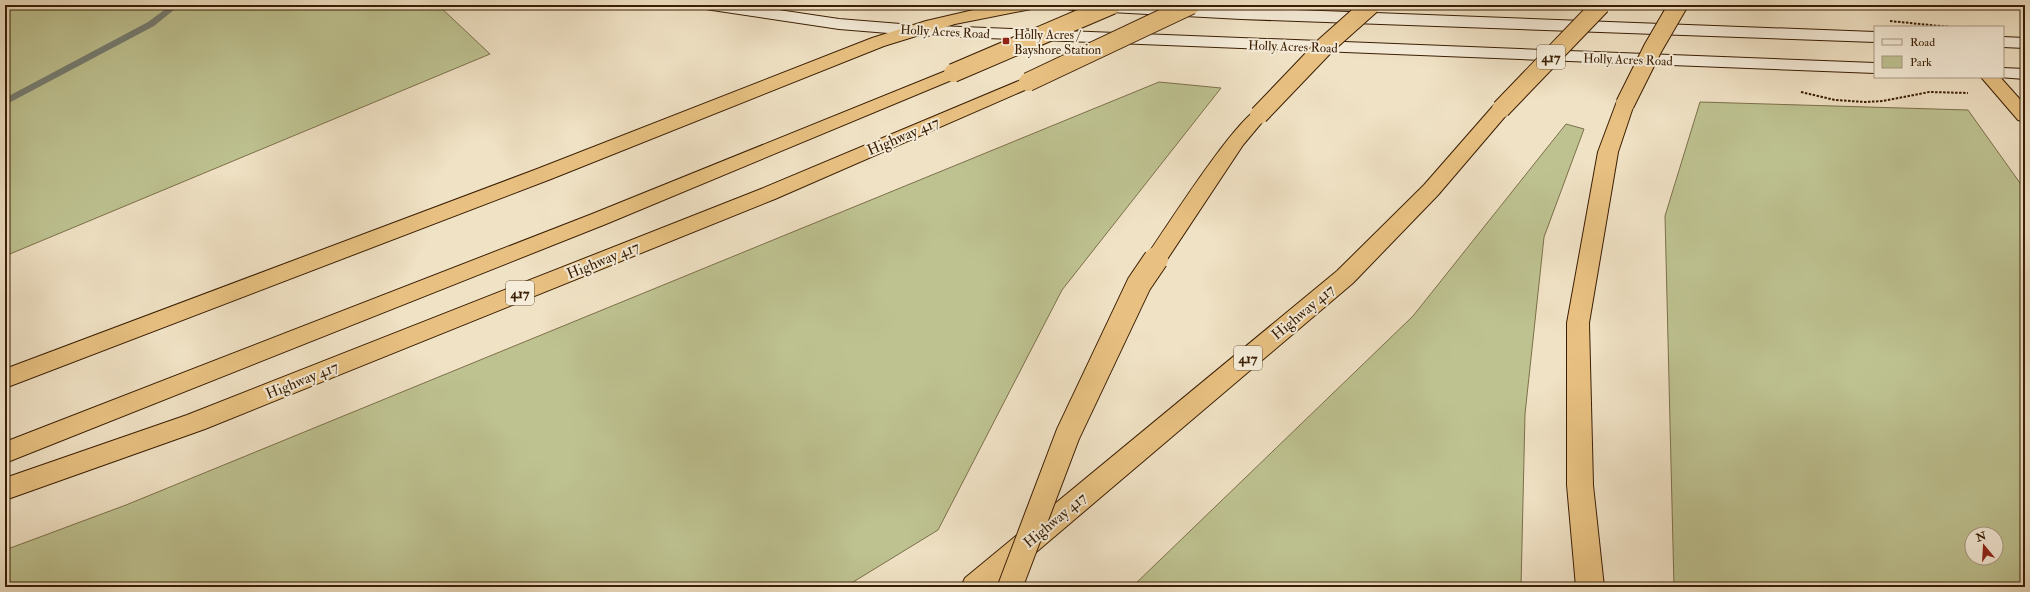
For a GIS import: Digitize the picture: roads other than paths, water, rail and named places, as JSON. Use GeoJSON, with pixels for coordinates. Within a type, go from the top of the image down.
{"type":"FeatureCollection","features":[{"type":"Feature","properties":{"kind":"highway"},"geometry":{"type":"LineString","coordinates":[[5,380],[544,174],[913,30],[970,14],[1025,5]]}},
{"type":"Feature","properties":{"kind":"highway"},"geometry":{"type":"LineString","coordinates":[[5,453],[476,269],[817,131],[1112,5]]}},
{"type":"Feature","properties":{"kind":"highway","name":"Highway 417"},"geometry":{"type":"LineString","coordinates":[[5,489],[196,422],[768,194],[1028,82],[1191,5]]}},
{"type":"Feature","properties":{"kind":"highway"},"geometry":{"type":"LineString","coordinates":[[1010,587],[1068,434],[1140,284],[1236,141],[1258,115],[1325,46],[1371,5]]}},
{"type":"Feature","properties":{"kind":"highway","name":"Highway 417"},"geometry":{"type":"LineString","coordinates":[[975,587],[1345,277],[1431,190],[1501,109],[1602,5]]}},
{"type":"Feature","properties":{"kind":"highway"},"geometry":{"type":"LineString","coordinates":[[1590,587],[1580,485],[1578,323],[1608,152],[1625,104],[1653,48],[1678,5]]}},
{"type":"Feature","properties":{"kind":"highway"},"geometry":{"type":"LineString","coordinates":[[1991,78],[2025,116]]}},
{"type":"Feature","properties":{"kind":"main road","name":"Holly Acres Road"},"geometry":{"type":"LineString","coordinates":[[712,5],[839,24],[913,30],[1874,68]]}},
{"type":"Feature","properties":{"kind":"main road"},"geometry":{"type":"LineString","coordinates":[[1073,5],[1240,14],[1874,38]]}},
{"type":"Feature","properties":{"kind":"main road"},"geometry":{"type":"LineString","coordinates":[[2004,42],[2025,43]]}},
{"type":"Feature","properties":{"kind":"main road"},"geometry":{"type":"LineString","coordinates":[[2004,73],[2025,74]]}},
{"type":"Feature","properties":{"kind":"waterway"},"geometry":{"type":"LineString","coordinates":[[5,102],[151,24],[176,5]]}},
{"type":"Feature","properties":{"kind":"place","name":"Holly Acres / Bayshore Station"},"geometry":{"type":"Point","coordinates":[1006,41]}}]}
